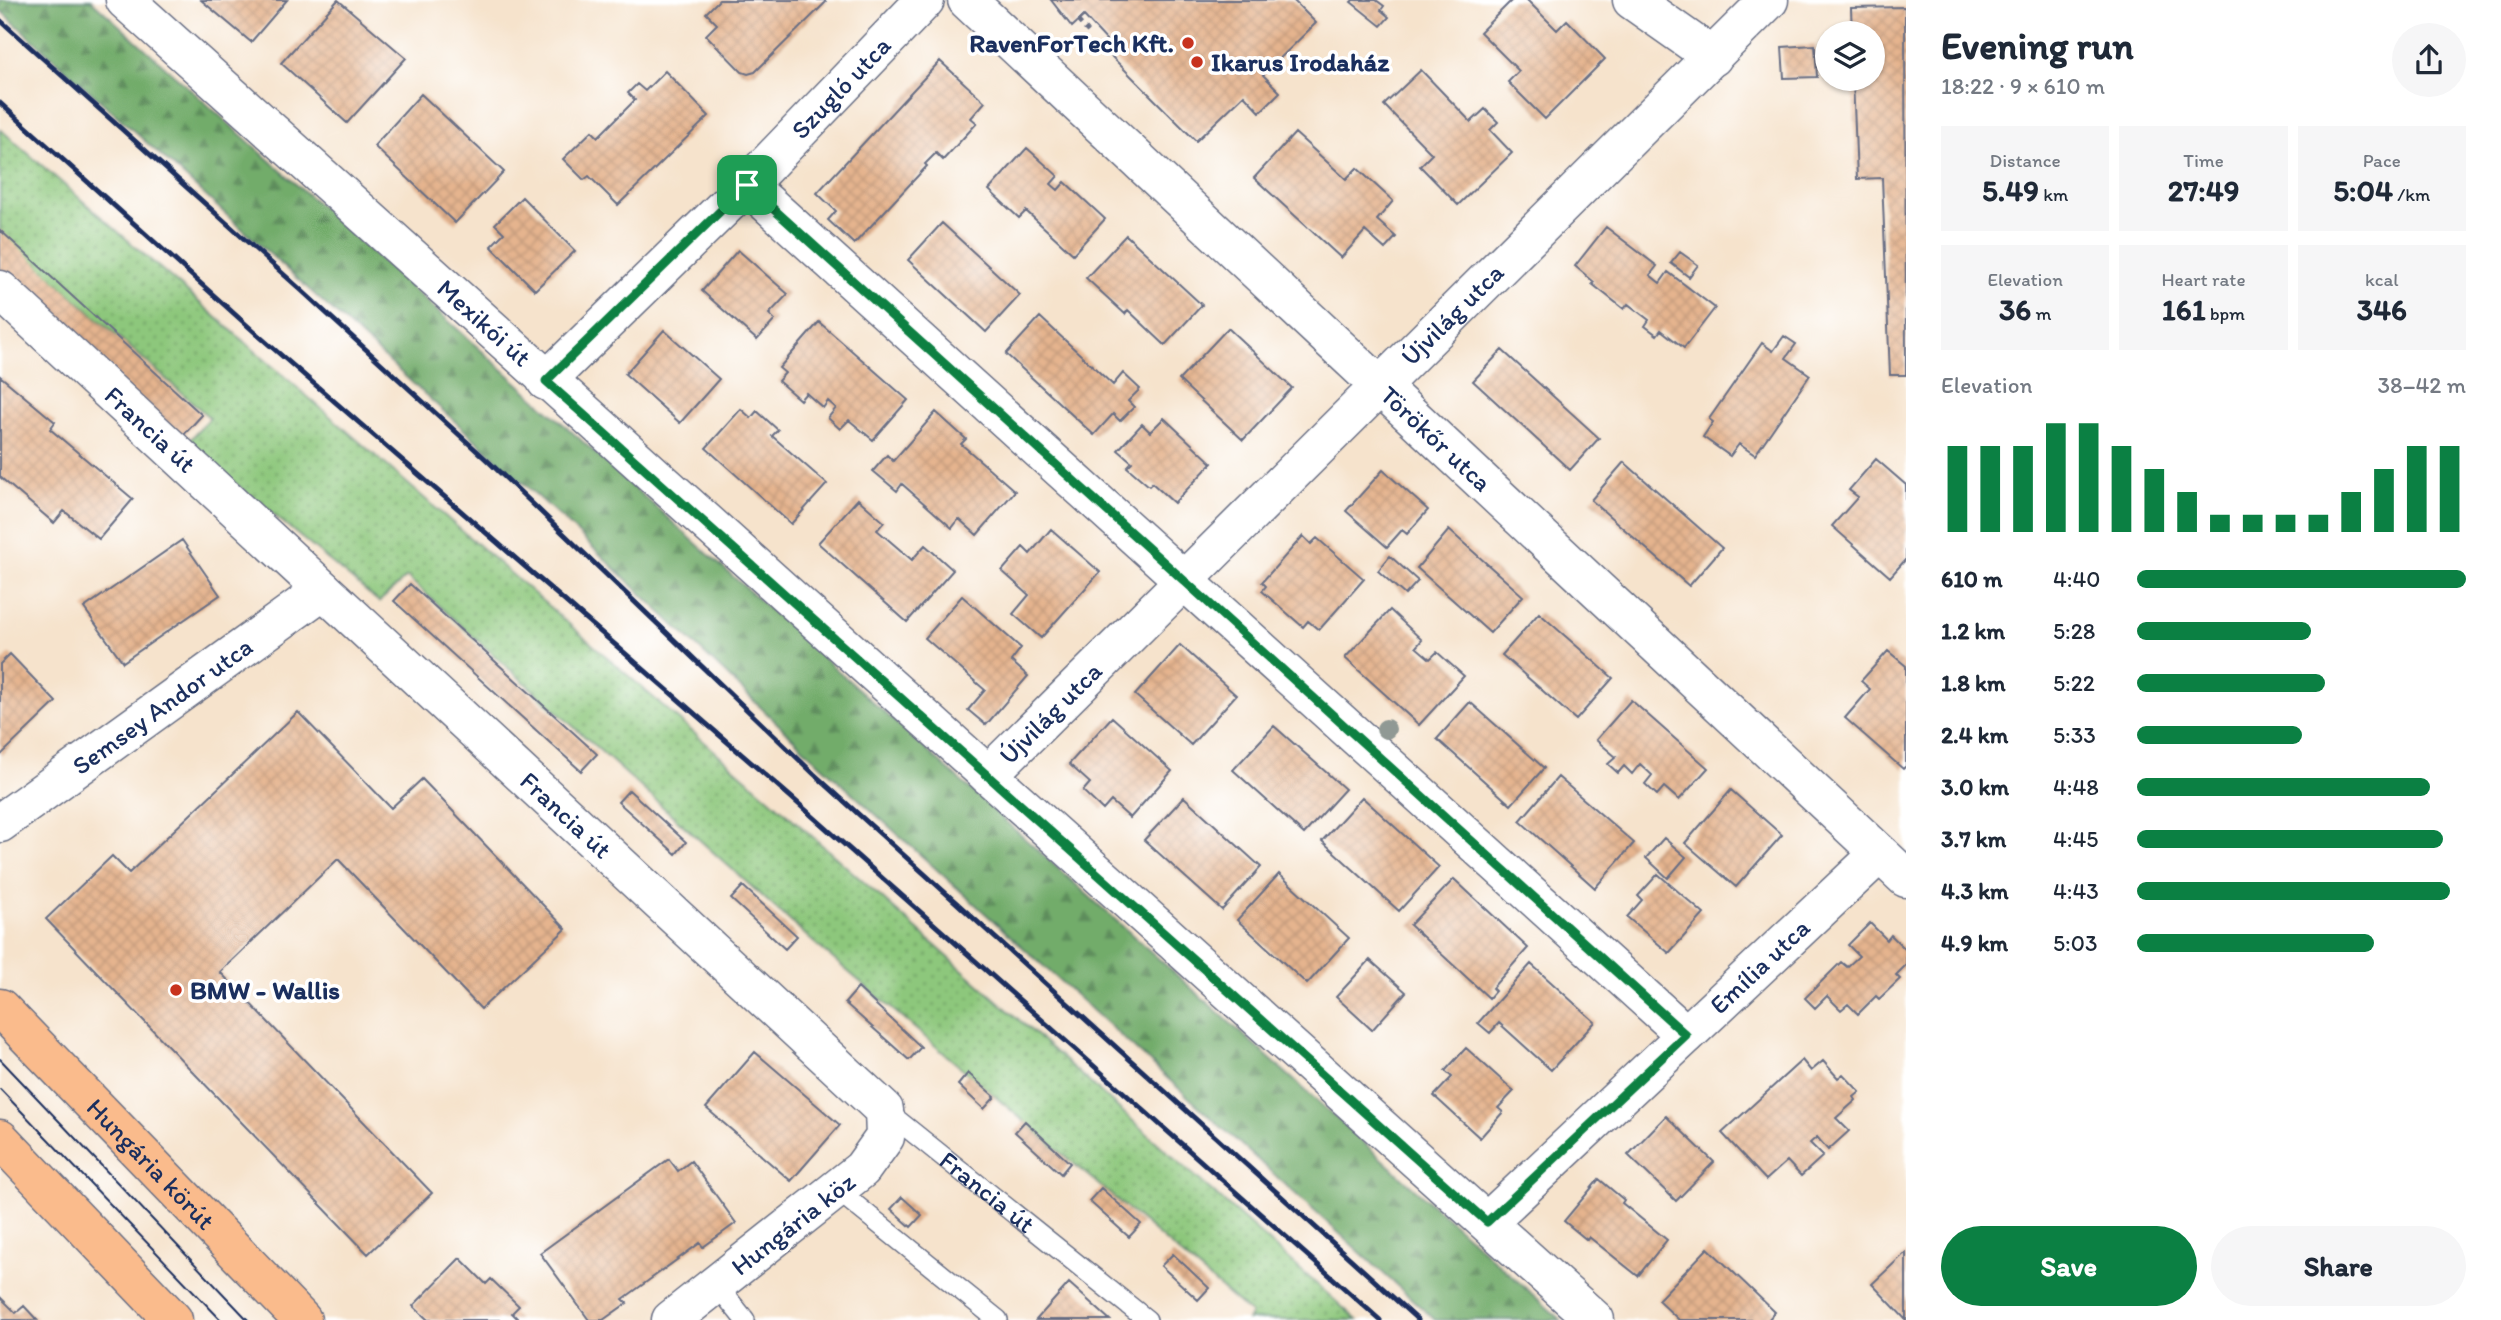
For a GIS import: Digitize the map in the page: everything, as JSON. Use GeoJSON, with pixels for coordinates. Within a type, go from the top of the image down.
{"type":"FeatureCollection","features":[{"type":"Feature","properties":{"kind":"main road","name":"Hungária körút"},"geometry":{"type":"LineString","coordinates":[[0,1008],[302,1320]]}},
{"type":"Feature","properties":{"kind":"main road"},"geometry":{"type":"LineString","coordinates":[[0,1139],[173,1320]]}},
{"type":"Feature","properties":{"kind":"street","name":"Mexikói út"},"geometry":{"type":"LineString","coordinates":[[125,0],[546,381],[1595,1320]]}},
{"type":"Feature","properties":{"kind":"street","name":"Szugló utca"},"geometry":{"type":"LineString","coordinates":[[546,381],[747,185],[925,0]]}},
{"type":"Feature","properties":{"kind":"street","name":"Törökőr utca"},"geometry":{"type":"LineString","coordinates":[[967,0],[1892,866]]}},
{"type":"Feature","properties":{"kind":"street"},"geometry":{"type":"LineString","coordinates":[[1632,0],[1713,57]]}},
{"type":"Feature","properties":{"kind":"street","name":"Újvilág utca"},"geometry":{"type":"LineString","coordinates":[[988,775],[1769,0]]}},
{"type":"Feature","properties":{"kind":"street"},"geometry":{"type":"LineString","coordinates":[[747,185],[1686,1035]]}},
{"type":"Feature","properties":{"kind":"street","name":"Francia út"},"geometry":{"type":"LineString","coordinates":[[0,290],[884,1110]]}},
{"type":"Feature","properties":{"kind":"street","name":"Semsey Andor utca"},"geometry":{"type":"LineString","coordinates":[[0,823],[323,590]]}},
{"type":"Feature","properties":{"kind":"street","name":"Emília utca"},"geometry":{"type":"LineString","coordinates":[[1487,1222],[1686,1035],[1892,866]]}},
{"type":"Feature","properties":{"kind":"street","name":"Hungária köz"},"geometry":{"type":"LineString","coordinates":[[671,1320],[862,1170],[885,1136],[884,1110]]}},
{"type":"Feature","properties":{"kind":"lane","name":"Francia út"},"geometry":{"type":"LineString","coordinates":[[884,1110],[1147,1320]]}},
{"type":"Feature","properties":{"kind":"lane"},"geometry":{"type":"LineString","coordinates":[[837,1190],[998,1320]]}},
{"type":"Feature","properties":{"kind":"lane"},"geometry":{"type":"LineString","coordinates":[[716,1284],[745,1320]]}},
{"type":"Feature","properties":{"kind":"path"},"geometry":{"type":"LineString","coordinates":[[1078,21],[1089,33]]}},
{"type":"Feature","properties":{"kind":"green space"},"geometry":{"type":"Polygon","coordinates":[[[0,0],[91,0],[1561,1320],[1435,1320],[820,764],[564,520],[0,10],[0,0]]]}},
{"type":"Feature","properties":{"kind":"green space"},"geometry":{"type":"Polygon","coordinates":[[[0,129],[778,806],[1357,1320],[1247,1320],[1251,1314],[811,940],[407,577],[379,602],[187,443],[210,418],[0,232],[0,129]]]}},
{"type":"Feature","properties":{"kind":"building"},"geometry":{"type":"Polygon","coordinates":[[[201,0],[287,0],[251,42],[201,0]]]}},
{"type":"Feature","properties":{"kind":"building"},"geometry":{"type":"Polygon","coordinates":[[[338,0],[406,58],[347,123],[281,63],[338,0]]]}},
{"type":"Feature","properties":{"kind":"building"},"geometry":{"type":"Polygon","coordinates":[[[719,0],[826,2],[755,72],[748,74],[742,72],[706,35],[717,24],[706,13],[719,0]]]}},
{"type":"Feature","properties":{"kind":"building","name":"Ikarus Irodaház"},"geometry":{"type":"Polygon","coordinates":[[[1051,0],[1293,0],[1316,23],[1263,75],[1280,92],[1260,112],[1244,95],[1196,141],[1104,49],[1109,43],[1084,16],[1072,27],[1051,0]]]}},
{"type":"Feature","properties":{"kind":"building"},"geometry":{"type":"Polygon","coordinates":[[[1376,0],[1384,6],[1381,10],[1389,17],[1381,26],[1351,2],[1376,0]]]}},
{"type":"Feature","properties":{"kind":"building"},"geometry":{"type":"Polygon","coordinates":[[[1512,0],[1527,0],[1557,30],[1567,20],[1605,59],[1545,119],[1508,82],[1519,71],[1480,32],[1512,0]]]}},
{"type":"Feature","properties":{"kind":"building"},"geometry":{"type":"Polygon","coordinates":[[[1905,7],[1906,375],[1890,375],[1882,178],[1857,179],[1853,91],[1885,91],[1885,21],[1852,21],[1851,8],[1905,7]]]}},
{"type":"Feature","properties":{"kind":"building"},"geometry":{"type":"Polygon","coordinates":[[[1815,45],[1815,77],[1784,78],[1782,47],[1815,45]]]}},
{"type":"Feature","properties":{"kind":"building"},"geometry":{"type":"Polygon","coordinates":[[[940,61],[985,102],[971,118],[977,123],[943,160],[936,153],[854,244],[828,220],[836,211],[817,193],[940,61]]]}},
{"type":"Feature","properties":{"kind":"building"},"geometry":{"type":"Polygon","coordinates":[[[1421,70],[1471,122],[1485,109],[1498,122],[1490,130],[1512,153],[1458,205],[1420,166],[1432,154],[1384,105],[1421,70]]]}},
{"type":"Feature","properties":{"kind":"building"},"geometry":{"type":"Polygon","coordinates":[[[665,71],[709,116],[618,205],[589,176],[584,180],[563,159],[592,131],[598,137],[635,100],[628,93],[637,84],[645,91],[665,71]]]}},
{"type":"Feature","properties":{"kind":"building"},"geometry":{"type":"Polygon","coordinates":[[[421,94],[504,172],[455,223],[374,146],[421,94]]]}},
{"type":"Feature","properties":{"kind":"building"},"geometry":{"type":"Polygon","coordinates":[[[1295,133],[1346,179],[1357,168],[1393,201],[1377,220],[1396,237],[1385,249],[1365,231],[1341,258],[1254,178],[1295,133]]]}},
{"type":"Feature","properties":{"kind":"building"},"geometry":{"type":"Polygon","coordinates":[[[1027,148],[1058,176],[1051,184],[1058,190],[1065,182],[1105,219],[1073,254],[1026,211],[1019,218],[989,190],[1027,148]]]}},
{"type":"Feature","properties":{"kind":"building"},"geometry":{"type":"Polygon","coordinates":[[[522,197],[575,251],[535,290],[491,246],[504,233],[495,224],[522,197]]]}},
{"type":"Feature","properties":{"kind":"building"},"geometry":{"type":"Polygon","coordinates":[[[942,223],[1020,295],[986,332],[908,260],[942,223]]]}},
{"type":"Feature","properties":{"kind":"building"},"geometry":{"type":"Polygon","coordinates":[[[1606,227],[1657,266],[1650,275],[1660,283],[1668,272],[1715,308],[1684,348],[1661,330],[1657,335],[1645,326],[1649,320],[1628,304],[1624,309],[1592,284],[1594,282],[1575,266],[1606,227]]]}},
{"type":"Feature","properties":{"kind":"building"},"geometry":{"type":"Polygon","coordinates":[[[0,230],[202,415],[179,440],[0,276],[0,230]]]}},
{"type":"Feature","properties":{"kind":"building"},"geometry":{"type":"Polygon","coordinates":[[[1126,235],[1202,305],[1165,345],[1128,310],[1125,314],[1086,278],[1126,235]]]}},
{"type":"Feature","properties":{"kind":"building"},"geometry":{"type":"Polygon","coordinates":[[[738,250],[788,294],[769,314],[775,320],[757,340],[702,291],[738,250]]]}},
{"type":"Feature","properties":{"kind":"building"},"geometry":{"type":"Polygon","coordinates":[[[1680,252],[1698,265],[1689,277],[1671,263],[1680,252]]]}},
{"type":"Feature","properties":{"kind":"building"},"geometry":{"type":"Polygon","coordinates":[[[1040,317],[1113,385],[1123,373],[1140,389],[1128,401],[1134,407],[1120,421],[1113,414],[1094,435],[1006,354],[1040,317]]]}},
{"type":"Feature","properties":{"kind":"building"},"geometry":{"type":"Polygon","coordinates":[[[819,322],[908,400],[873,440],[849,420],[840,429],[828,418],[836,408],[828,401],[823,408],[806,393],[800,400],[778,381],[785,373],[779,368],[819,322]]]}},
{"type":"Feature","properties":{"kind":"building"},"geometry":{"type":"Polygon","coordinates":[[[1228,328],[1292,388],[1243,440],[1179,380],[1228,328]]]}},
{"type":"Feature","properties":{"kind":"building"},"geometry":{"type":"Polygon","coordinates":[[[664,330],[719,379],[680,423],[625,374],[664,330]]]}},
{"type":"Feature","properties":{"kind":"building"},"geometry":{"type":"Polygon","coordinates":[[[1784,336],[1796,344],[1786,358],[1810,375],[1755,455],[1739,444],[1730,456],[1703,437],[1713,422],[1709,419],[1762,343],[1773,351],[1784,336]]]}},
{"type":"Feature","properties":{"kind":"building"},"geometry":{"type":"Polygon","coordinates":[[[1502,350],[1599,438],[1570,470],[1473,381],[1502,350]]]}},
{"type":"Feature","properties":{"kind":"building"},"geometry":{"type":"Polygon","coordinates":[[[0,376],[55,422],[50,429],[133,499],[99,539],[64,511],[54,523],[0,477],[0,376]]]}},
{"type":"Feature","properties":{"kind":"building"},"geometry":{"type":"Polygon","coordinates":[[[741,409],[751,418],[757,411],[778,430],[772,436],[827,484],[791,524],[706,448],[741,409]]]}},
{"type":"Feature","properties":{"kind":"building"},"geometry":{"type":"Polygon","coordinates":[[[936,412],[966,439],[961,444],[1015,491],[977,535],[959,519],[952,528],[902,484],[897,491],[873,471],[887,455],[893,461],[936,412]]]}},
{"type":"Feature","properties":{"kind":"building"},"geometry":{"type":"Polygon","coordinates":[[[1164,418],[1212,463],[1174,503],[1152,483],[1149,486],[1127,467],[1132,462],[1118,450],[1142,424],[1150,432],[1164,418]]]}},
{"type":"Feature","properties":{"kind":"building"},"geometry":{"type":"Polygon","coordinates":[[[1876,459],[1906,485],[1906,559],[1890,577],[1832,526],[1858,497],[1849,490],[1876,459]]]}},
{"type":"Feature","properties":{"kind":"building"},"geometry":{"type":"Polygon","coordinates":[[[1624,462],[1722,548],[1689,586],[1591,500],[1624,462]]]}},
{"type":"Feature","properties":{"kind":"building"},"geometry":{"type":"Polygon","coordinates":[[[1383,470],[1428,510],[1407,534],[1402,530],[1387,547],[1346,511],[1383,470]]]}},
{"type":"Feature","properties":{"kind":"building"},"geometry":{"type":"Polygon","coordinates":[[[858,499],[884,522],[877,530],[912,560],[925,545],[953,570],[907,622],[818,543],[858,499]]]}},
{"type":"Feature","properties":{"kind":"building"},"geometry":{"type":"Polygon","coordinates":[[[1051,529],[1100,572],[1041,638],[1013,614],[1029,595],[1002,571],[1023,547],[1030,554],[1051,529]]]}},
{"type":"Feature","properties":{"kind":"building"},"geometry":{"type":"Polygon","coordinates":[[[1449,530],[1523,596],[1490,633],[1417,568],[1449,530]]]}},
{"type":"Feature","properties":{"kind":"building"},"geometry":{"type":"Polygon","coordinates":[[[1303,536],[1311,544],[1317,538],[1364,579],[1319,630],[1308,621],[1303,627],[1262,591],[1266,586],[1262,582],[1303,536]]]}},
{"type":"Feature","properties":{"kind":"building"},"geometry":{"type":"Polygon","coordinates":[[[182,540],[220,595],[123,662],[84,608],[182,540]]]}},
{"type":"Feature","properties":{"kind":"building"},"geometry":{"type":"Polygon","coordinates":[[[1390,556],[1418,581],[1405,595],[1378,571],[1390,556]]]}},
{"type":"Feature","properties":{"kind":"building"},"geometry":{"type":"Polygon","coordinates":[[[410,584],[597,754],[581,771],[394,601],[410,584]]]}},
{"type":"Feature","properties":{"kind":"building"},"geometry":{"type":"Polygon","coordinates":[[[962,596],[1021,648],[1011,661],[1028,676],[986,725],[968,710],[985,690],[925,638],[962,596]]]}},
{"type":"Feature","properties":{"kind":"building"},"geometry":{"type":"Polygon","coordinates":[[[1390,610],[1422,640],[1416,647],[1430,659],[1437,652],[1464,676],[1419,725],[1345,658],[1390,610]]]}},
{"type":"Feature","properties":{"kind":"building"},"geometry":{"type":"Polygon","coordinates":[[[1539,613],[1613,678],[1576,720],[1502,655],[1539,613]]]}},
{"type":"Feature","properties":{"kind":"building"},"geometry":{"type":"Polygon","coordinates":[[[1180,645],[1236,695],[1191,745],[1135,695],[1180,645]]]}},
{"type":"Feature","properties":{"kind":"building"},"geometry":{"type":"Polygon","coordinates":[[[1888,651],[1906,666],[1906,766],[1903,769],[1845,718],[1870,689],[1861,681],[1888,651]]]}},
{"type":"Feature","properties":{"kind":"building"},"geometry":{"type":"Polygon","coordinates":[[[10,654],[56,702],[0,756],[0,664],[10,654]]]}},
{"type":"Feature","properties":{"kind":"building"},"geometry":{"type":"Polygon","coordinates":[[[1631,700],[1708,768],[1679,800],[1664,787],[1657,795],[1645,784],[1652,775],[1640,764],[1632,774],[1624,766],[1618,773],[1608,764],[1616,757],[1596,740],[1631,700]]]}},
{"type":"Feature","properties":{"kind":"building"},"geometry":{"type":"Polygon","coordinates":[[[1470,702],[1544,768],[1511,805],[1437,739],[1470,702]]]}},
{"type":"Feature","properties":{"kind":"building","name":"BMW - Wallis"},"geometry":{"type":"Polygon","coordinates":[[[298,712],[391,808],[422,779],[566,929],[481,1009],[338,859],[220,972],[432,1193],[368,1254],[46,919],[112,856],[129,873],[298,712]]]}},
{"type":"Feature","properties":{"kind":"building"},"geometry":{"type":"Polygon","coordinates":[[[1112,717],[1172,771],[1130,818],[1111,801],[1103,810],[1083,791],[1090,783],[1069,764],[1112,717]]]}},
{"type":"Feature","properties":{"kind":"building"},"geometry":{"type":"Polygon","coordinates":[[[1274,726],[1345,789],[1304,834],[1233,770],[1274,726]]]}},
{"type":"Feature","properties":{"kind":"building"},"geometry":{"type":"Polygon","coordinates":[[[1558,777],[1634,843],[1595,888],[1520,821],[1558,777]]]}},
{"type":"Feature","properties":{"kind":"building"},"geometry":{"type":"Polygon","coordinates":[[[629,790],[686,842],[676,854],[618,802],[629,790]]]}},
{"type":"Feature","properties":{"kind":"building"},"geometry":{"type":"Polygon","coordinates":[[[1731,790],[1782,835],[1736,887],[1685,843],[1731,790]]]}},
{"type":"Feature","properties":{"kind":"building"},"geometry":{"type":"Polygon","coordinates":[[[1184,797],[1261,867],[1222,910],[1144,840],[1184,797]]]}},
{"type":"Feature","properties":{"kind":"building"},"geometry":{"type":"Polygon","coordinates":[[[1362,797],[1439,867],[1399,911],[1322,841],[1362,797]]]}},
{"type":"Feature","properties":{"kind":"building"},"geometry":{"type":"Polygon","coordinates":[[[1664,838],[1686,857],[1668,878],[1646,858],[1664,838]]]}},
{"type":"Feature","properties":{"kind":"building"},"geometry":{"type":"Polygon","coordinates":[[[1279,874],[1349,938],[1307,984],[1237,920],[1279,874]]]}},
{"type":"Feature","properties":{"kind":"building"},"geometry":{"type":"Polygon","coordinates":[[[1658,874],[1704,914],[1669,953],[1627,917],[1642,900],[1638,896],[1658,874]]]}},
{"type":"Feature","properties":{"kind":"building"},"geometry":{"type":"Polygon","coordinates":[[[1454,879],[1528,948],[1492,988],[1495,991],[1489,998],[1410,925],[1454,879]]]}},
{"type":"Feature","properties":{"kind":"building"},"geometry":{"type":"Polygon","coordinates":[[[743,886],[797,936],[785,949],[731,899],[743,886]]]}},
{"type":"Feature","properties":{"kind":"building"},"geometry":{"type":"Polygon","coordinates":[[[1870,923],[1887,940],[1891,935],[1906,950],[1906,965],[1896,975],[1900,979],[1879,999],[1876,996],[1858,1014],[1848,1004],[1841,1010],[1827,996],[1815,1008],[1805,998],[1841,962],[1847,967],[1859,956],[1848,945],[1870,923]]]}},
{"type":"Feature","properties":{"kind":"building"},"geometry":{"type":"Polygon","coordinates":[[[1370,960],[1406,992],[1372,1030],[1336,997],[1370,960]]]}},
{"type":"Feature","properties":{"kind":"building"},"geometry":{"type":"Polygon","coordinates":[[[1531,964],[1595,1022],[1551,1070],[1499,1023],[1490,1033],[1478,1023],[1531,964]]]}},
{"type":"Feature","properties":{"kind":"building"},"geometry":{"type":"Polygon","coordinates":[[[858,988],[921,1047],[909,1060],[845,1003],[858,988]]]}},
{"type":"Feature","properties":{"kind":"building"},"geometry":{"type":"Polygon","coordinates":[[[1466,1048],[1514,1091],[1498,1108],[1503,1112],[1480,1138],[1434,1096],[1452,1077],[1445,1071],[1466,1048]]]}},
{"type":"Feature","properties":{"kind":"building"},"geometry":{"type":"Polygon","coordinates":[[[755,1052],[840,1125],[791,1181],[706,1108],[755,1052]]]}},
{"type":"Feature","properties":{"kind":"building"},"geometry":{"type":"Polygon","coordinates":[[[1802,1060],[1811,1071],[1823,1061],[1838,1078],[1843,1074],[1860,1092],[1854,1097],[1856,1100],[1836,1118],[1849,1131],[1828,1150],[1817,1137],[1810,1143],[1823,1156],[1801,1176],[1787,1161],[1766,1180],[1722,1133],[1802,1060]]]}},
{"type":"Feature","properties":{"kind":"building"},"geometry":{"type":"Polygon","coordinates":[[[968,1073],[995,1097],[984,1109],[958,1085],[968,1073]]]}},
{"type":"Feature","properties":{"kind":"building"},"geometry":{"type":"Polygon","coordinates":[[[1666,1116],[1714,1162],[1676,1201],[1628,1155],[1666,1116]]]}},
{"type":"Feature","properties":{"kind":"building"},"geometry":{"type":"Polygon","coordinates":[[[1025,1121],[1070,1163],[1061,1174],[1015,1132],[1025,1121]]]}},
{"type":"Feature","properties":{"kind":"building"},"geometry":{"type":"Polygon","coordinates":[[[669,1159],[678,1171],[691,1161],[736,1223],[703,1247],[700,1243],[623,1299],[627,1303],[603,1320],[589,1320],[540,1253],[669,1159]]]}},
{"type":"Feature","properties":{"kind":"building"},"geometry":{"type":"Polygon","coordinates":[[[1599,1179],[1624,1200],[1622,1203],[1667,1240],[1638,1276],[1564,1221],[1599,1179]]]}},
{"type":"Feature","properties":{"kind":"building"},"geometry":{"type":"Polygon","coordinates":[[[1101,1188],[1141,1224],[1129,1237],[1089,1201],[1101,1188]]]}},
{"type":"Feature","properties":{"kind":"building"},"geometry":{"type":"Polygon","coordinates":[[[902,1197],[922,1215],[911,1227],[891,1209],[902,1197]]]}},
{"type":"Feature","properties":{"kind":"building"},"geometry":{"type":"Polygon","coordinates":[[[1708,1248],[1775,1312],[1768,1320],[1679,1320],[1658,1300],[1708,1248]]]}},
{"type":"Feature","properties":{"kind":"building"},"geometry":{"type":"Polygon","coordinates":[[[1906,1252],[1906,1320],[1872,1284],[1906,1252]]]}},
{"type":"Feature","properties":{"kind":"building"},"geometry":{"type":"Polygon","coordinates":[[[1173,1254],[1209,1288],[1198,1300],[1161,1266],[1173,1254]]]}},
{"type":"Feature","properties":{"kind":"building"},"geometry":{"type":"Polygon","coordinates":[[[460,1258],[486,1284],[491,1279],[519,1306],[512,1313],[519,1320],[428,1320],[413,1306],[460,1258]]]}},
{"type":"Feature","properties":{"kind":"building"},"geometry":{"type":"Polygon","coordinates":[[[1069,1283],[1110,1320],[1036,1320],[1069,1283]]]}},
{"type":"Feature","properties":{"kind":"building"},"geometry":{"type":"Polygon","coordinates":[[[0,1297],[16,1313],[24,1306],[37,1320],[0,1320],[0,1297]]]}},
{"type":"Feature","properties":{"kind":"tram line"},"geometry":{"type":"LineString","coordinates":[[0,1059],[248,1320]]}},
{"type":"Feature","properties":{"kind":"tram line"},"geometry":{"type":"LineString","coordinates":[[0,1089],[221,1320]]}},
{"type":"Feature","properties":{"kind":"railway"},"geometry":{"type":"LineString","coordinates":[[0,20],[489,462],[814,774],[1418,1320]]}},
{"type":"Feature","properties":{"kind":"railway"},"geometry":{"type":"LineString","coordinates":[[0,103],[259,336],[792,798],[1380,1320]]}},
{"type":"Feature","properties":{"kind":"place","name":"RavenForTech Kft."},"geometry":{"type":"Point","coordinates":[1188,43]}},
{"type":"Feature","properties":{"kind":"place","name":"Ikarus Irodaház"},"geometry":{"type":"Point","coordinates":[1197,62]}},
{"type":"Feature","properties":{"kind":"place","name":"BMW - Wallis"},"geometry":{"type":"Point","coordinates":[176,990]}},
{"type":"Feature","properties":{"kind":"route"},"geometry":{"type":"LineString","coordinates":[[747,185],[1686,1035],[1487,1222],[546,381],[747,185]]}}]}
